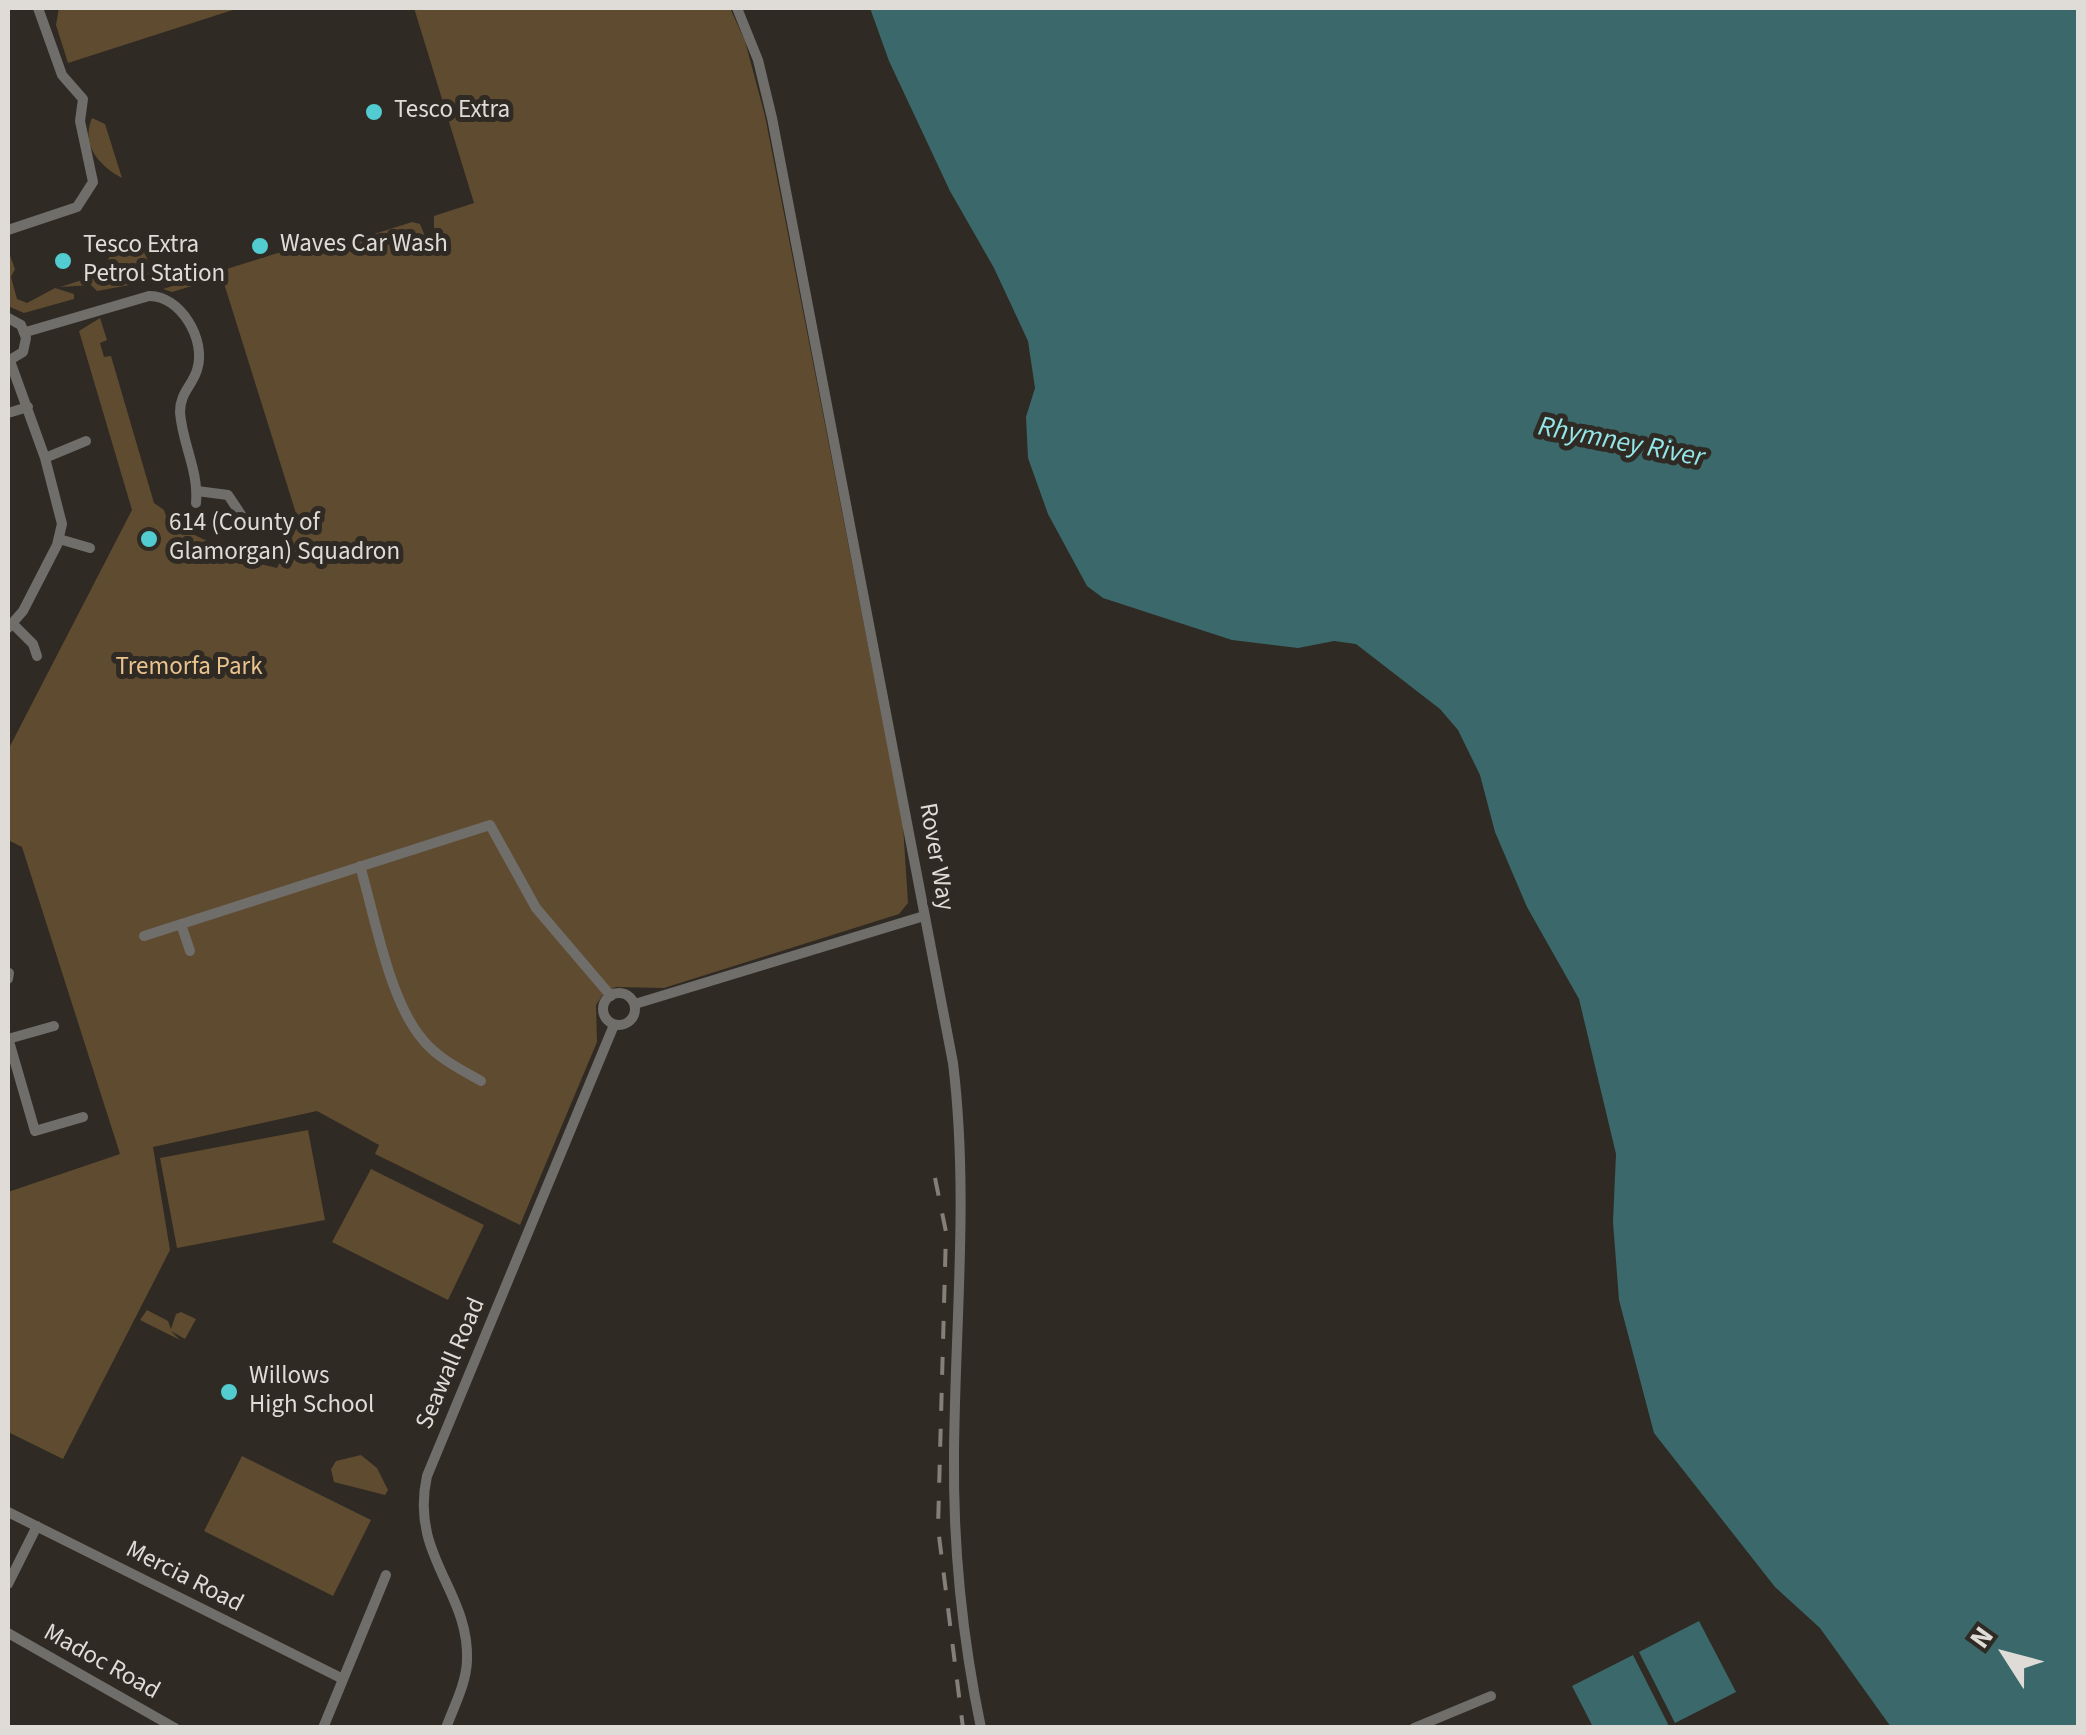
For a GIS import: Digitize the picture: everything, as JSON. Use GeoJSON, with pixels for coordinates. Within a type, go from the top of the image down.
{"type":"FeatureCollection","features":[{"type":"Feature","properties":{"kind":"street"},"geometry":{"type":"LineString","coordinates":[[8,230],[77,208],[88,196],[94,177],[82,134],[83,100],[62,75],[38,8]]}},
{"type":"Feature","properties":{"kind":"street","name":"Rover Way"},"geometry":{"type":"LineString","coordinates":[[737,8],[758,60],[772,118],[959,1115],[962,1213],[954,1504],[963,1627],[981,1728]]}},
{"type":"Feature","properties":{"kind":"street"},"geometry":{"type":"LineString","coordinates":[[26,332],[148,296],[175,302],[198,353],[196,372],[180,406],[196,497],[228,495],[244,519]]}},
{"type":"Feature","properties":{"kind":"street"},"geometry":{"type":"LineString","coordinates":[[8,318],[26,332]]}},
{"type":"Feature","properties":{"kind":"street"},"geometry":{"type":"LineString","coordinates":[[26,332],[23,352],[9,361],[28,406],[61,510],[59,539],[10,626],[33,644],[36,656]]}},
{"type":"Feature","properties":{"kind":"street"},"geometry":{"type":"LineString","coordinates":[[8,413],[28,406]]}},
{"type":"Feature","properties":{"kind":"street"},"geometry":{"type":"LineString","coordinates":[[45,458],[86,441]]}},
{"type":"Feature","properties":{"kind":"street"},"geometry":{"type":"LineString","coordinates":[[59,539],[90,548]]}},
{"type":"Feature","properties":{"kind":"street"},"geometry":{"type":"LineString","coordinates":[[144,936],[490,824],[536,908],[611,996]]}},
{"type":"Feature","properties":{"kind":"street"},"geometry":{"type":"LineString","coordinates":[[360,866],[400,998],[418,1034],[444,1061],[481,1081]]}},
{"type":"Feature","properties":{"kind":"street"},"geometry":{"type":"LineString","coordinates":[[634,1004],[924,916]]}},
{"type":"Feature","properties":{"kind":"street"},"geometry":{"type":"LineString","coordinates":[[180,924],[190,951]]}},
{"type":"Feature","properties":{"kind":"street"},"geometry":{"type":"LineString","coordinates":[[626,994],[634,1004],[632,1020],[614,1024],[603,1010],[611,996],[626,994]]}},
{"type":"Feature","properties":{"kind":"street","name":"Seawall Road"},"geometry":{"type":"LineString","coordinates":[[446,1728],[465,1676],[466,1644],[460,1616],[427,1544],[423,1518],[426,1476],[614,1024]]}},
{"type":"Feature","properties":{"kind":"street"},"geometry":{"type":"LineString","coordinates":[[54,1026],[8,1038],[36,1131],[83,1116]]}},
{"type":"Feature","properties":{"kind":"street"},"geometry":{"type":"LineString","coordinates":[[8,1086],[21,1082]]}},
{"type":"Feature","properties":{"kind":"street","name":"Mercia Road"},"geometry":{"type":"LineString","coordinates":[[8,1512],[343,1679]]}},
{"type":"Feature","properties":{"kind":"street"},"geometry":{"type":"LineString","coordinates":[[8,1584],[37,1526]]}},
{"type":"Feature","properties":{"kind":"street"},"geometry":{"type":"LineString","coordinates":[[323,1728],[386,1575]]}},
{"type":"Feature","properties":{"kind":"street","name":"Madoc Road"},"geometry":{"type":"LineString","coordinates":[[8,1633],[175,1728]]}},
{"type":"Feature","properties":{"kind":"street"},"geometry":{"type":"LineString","coordinates":[[1414,1728],[1490,1696]]}},
{"type":"Feature","properties":{"kind":"green space"},"geometry":{"type":"Polygon","coordinates":[[[59,8],[239,8],[68,63],[56,25],[59,8]]]}},
{"type":"Feature","properties":{"kind":"green space","name":"Tremorfa Park"},"geometry":{"type":"Polygon","coordinates":[[[414,8],[730,8],[745,41],[765,116],[903,825],[908,903],[899,914],[664,988],[616,987],[604,993],[596,1005],[597,1042],[520,1225],[375,1154],[379,1145],[317,1111],[153,1147],[170,1250],[63,1459],[8,1432],[8,1192],[120,1154],[22,847],[8,840],[8,750],[132,510],[79,331],[100,318],[107,340],[100,343],[104,357],[111,356],[154,503],[164,510],[168,522],[248,561],[277,568],[299,523],[222,277],[172,292],[163,289],[335,235],[355,240],[412,222],[420,224],[425,236],[434,233],[434,216],[474,203],[414,8]]]}},
{"type":"Feature","properties":{"kind":"green space"},"geometry":{"type":"Polygon","coordinates":[[[92,118],[105,124],[122,178],[107,168],[91,146],[92,118]]]}},
{"type":"Feature","properties":{"kind":"green space"},"geometry":{"type":"Polygon","coordinates":[[[140,237],[150,268],[166,272],[168,278],[97,291],[91,285],[60,287],[94,275],[105,265],[112,247],[140,237]]]}},
{"type":"Feature","properties":{"kind":"green space"},"geometry":{"type":"Polygon","coordinates":[[[8,250],[15,269],[11,277],[17,299],[27,303],[55,288],[74,294],[74,299],[24,313],[10,307],[8,250]]]}},
{"type":"Feature","properties":{"kind":"green space"},"geometry":{"type":"Polygon","coordinates":[[[308,1130],[325,1220],[177,1248],[160,1158],[308,1130]]]}},
{"type":"Feature","properties":{"kind":"green space"},"geometry":{"type":"Polygon","coordinates":[[[371,1169],[484,1225],[448,1300],[332,1242],[371,1169]]]}},
{"type":"Feature","properties":{"kind":"green space"},"geometry":{"type":"Polygon","coordinates":[[[147,1310],[168,1321],[171,1329],[176,1314],[181,1312],[196,1319],[185,1339],[171,1331],[180,1340],[140,1320],[147,1310]]]}},
{"type":"Feature","properties":{"kind":"green space"},"geometry":{"type":"Polygon","coordinates":[[[361,1455],[377,1468],[388,1490],[385,1495],[334,1482],[331,1469],[336,1461],[361,1455]]]}},
{"type":"Feature","properties":{"kind":"green space"},"geometry":{"type":"Polygon","coordinates":[[[242,1456],[371,1520],[333,1596],[204,1531],[242,1456]]]}},
{"type":"Feature","properties":{"kind":"water","name":"Rhymney River"},"geometry":{"type":"Polygon","coordinates":[[[870,8],[2078,8],[2078,1727],[1891,1727],[1820,1628],[1775,1587],[1654,1433],[1619,1300],[1613,1222],[1616,1154],[1579,999],[1527,907],[1495,832],[1480,775],[1458,730],[1440,709],[1356,644],[1334,641],[1298,648],[1232,640],[1103,598],[1087,586],[1048,514],[1028,458],[1026,417],[1035,388],[1028,341],[994,268],[950,191],[889,61],[870,8]]]}},
{"type":"Feature","properties":{"kind":"water"},"geometry":{"type":"Polygon","coordinates":[[[1699,1621],[1736,1692],[1675,1723],[1639,1652],[1699,1621]]]}},
{"type":"Feature","properties":{"kind":"water"},"geometry":{"type":"Polygon","coordinates":[[[1633,1655],[1669,1726],[1593,1727],[1572,1686],[1633,1655]]]}},
{"type":"Feature","properties":{"kind":"railway"},"geometry":{"type":"LineString","coordinates":[[935,1178],[946,1232],[938,1528],[963,1728]]}},
{"type":"Feature","properties":{"kind":"place","name":"Tesco Extra"},"geometry":{"type":"Point","coordinates":[374,112]}},
{"type":"Feature","properties":{"kind":"place","name":"Waves Car Wash"},"geometry":{"type":"Point","coordinates":[260,246]}},
{"type":"Feature","properties":{"kind":"place","name":"Tesco Extra Petrol Station"},"geometry":{"type":"Point","coordinates":[63,261]}},
{"type":"Feature","properties":{"kind":"place","name":"614 (County of Glamorgan) Squadron"},"geometry":{"type":"Point","coordinates":[149,539]}},
{"type":"Feature","properties":{"kind":"place","name":"Willows High School"},"geometry":{"type":"Point","coordinates":[229,1392]}}]}
